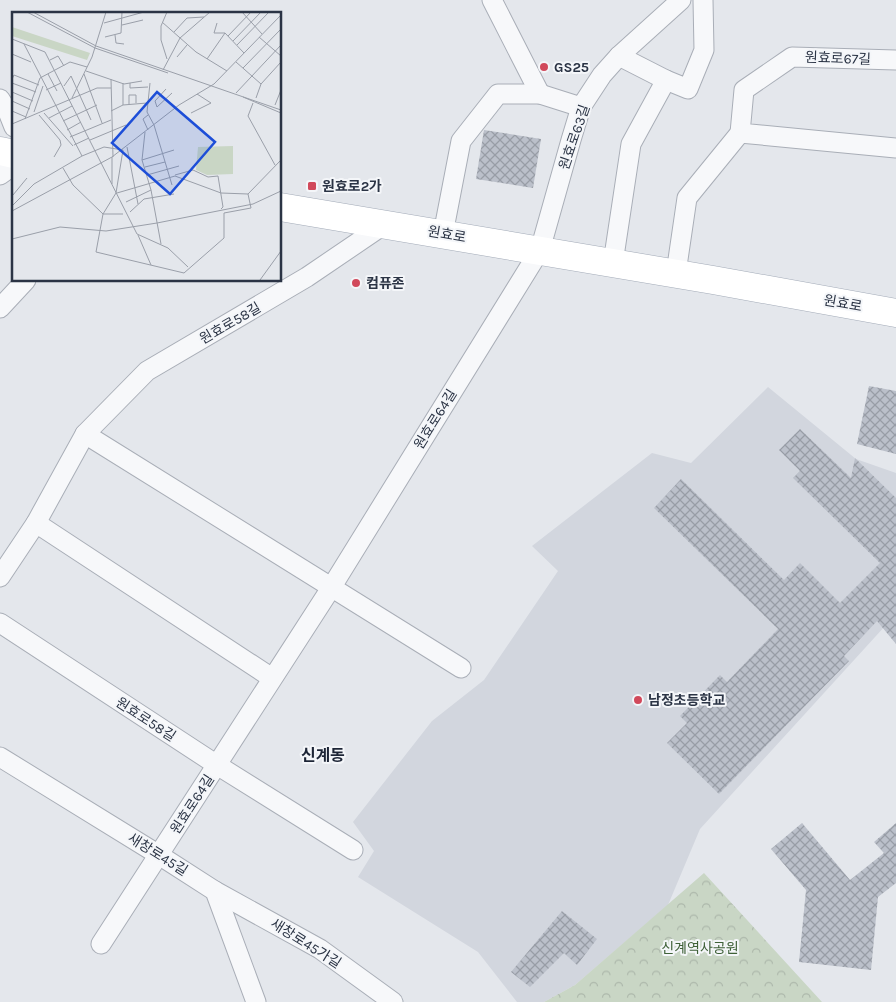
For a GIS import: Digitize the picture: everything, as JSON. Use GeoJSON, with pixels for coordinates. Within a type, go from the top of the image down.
{"type":"FeatureCollection","features":[{"type":"Feature","properties":{"kind":"main road","name":"원효로"},"geometry":{"type":"LineString","coordinates":[[281,207],[676,273],[896,313]]}},
{"type":"Feature","properties":{"kind":"street"},"geometry":{"type":"LineString","coordinates":[[492,0],[540,94]]}},
{"type":"Feature","properties":{"kind":"street","name":"원효로63길"},"geometry":{"type":"LineString","coordinates":[[540,250],[581,107],[602,75],[619,56],[682,0]]}},
{"type":"Feature","properties":{"kind":"street"},"geometry":{"type":"LineString","coordinates":[[619,56],[666,80],[688,88],[704,50],[703,0]]}},
{"type":"Feature","properties":{"kind":"street","name":"원효로67길"},"geometry":{"type":"LineString","coordinates":[[740,133],[744,90],[792,57],[896,60]]}},
{"type":"Feature","properties":{"kind":"street"},"geometry":{"type":"LineString","coordinates":[[613,263],[631,144],[666,80]]}},
{"type":"Feature","properties":{"kind":"street"},"geometry":{"type":"LineString","coordinates":[[443,234],[461,141],[498,94],[540,94],[581,107]]}},
{"type":"Feature","properties":{"kind":"street"},"geometry":{"type":"LineString","coordinates":[[0,100],[12,122]]}},
{"type":"Feature","properties":{"kind":"street"},"geometry":{"type":"LineString","coordinates":[[676,273],[687,198],[740,133],[896,148]]}},
{"type":"Feature","properties":{"kind":"street"},"geometry":{"type":"LineString","coordinates":[[0,175],[12,166]]}},
{"type":"Feature","properties":{"kind":"street","name":"원효로58길"},"geometry":{"type":"LineString","coordinates":[[0,577],[36,523],[85,434],[147,371],[307,277],[385,224]]}},
{"type":"Feature","properties":{"kind":"street","name":"원효로64길"},"geometry":{"type":"LineString","coordinates":[[101,944],[331,588],[540,250]]}},
{"type":"Feature","properties":{"kind":"street"},"geometry":{"type":"LineString","coordinates":[[0,308],[25,281]]}},
{"type":"Feature","properties":{"kind":"street"},"geometry":{"type":"LineString","coordinates":[[85,434],[461,668]]}},
{"type":"Feature","properties":{"kind":"street"},"geometry":{"type":"LineString","coordinates":[[36,523],[272,678]]}},
{"type":"Feature","properties":{"kind":"street","name":"원효로58길"},"geometry":{"type":"LineString","coordinates":[[0,623],[218,765]]}},
{"type":"Feature","properties":{"kind":"street","name":"새창로45길"},"geometry":{"type":"LineString","coordinates":[[0,756],[159,854],[215,891]]}},
{"type":"Feature","properties":{"kind":"street","name":"원효로64길"},"geometry":{"type":"LineString","coordinates":[[218,765],[353,850]]}},
{"type":"Feature","properties":{"kind":"street"},"geometry":{"type":"LineString","coordinates":[[215,891],[256,1002]]}},
{"type":"Feature","properties":{"kind":"street","name":"새창로45가길"},"geometry":{"type":"LineString","coordinates":[[215,891],[320,949],[393,1002]]}},
{"type":"Feature","properties":{"kind":"shaded area","name":"남정초등학교"},"geometry":{"type":"Polygon","coordinates":[[[768,387],[856,459],[896,473],[896,614],[700,829],[668,905],[575,985],[544,1002],[517,1002],[478,952],[358,877],[374,851],[353,822],[432,721],[484,680],[558,571],[532,546],[652,453],[691,463],[768,387]]]}},
{"type":"Feature","properties":{"kind":"green space","name":"신계역사공원"},"geometry":{"type":"Polygon","coordinates":[[[704,873],[822,1002],[544,1002],[575,985],[704,873]]]}},
{"type":"Feature","properties":{"kind":"building"},"geometry":{"type":"Polygon","coordinates":[[[484,130],[541,139],[533,188],[476,179],[484,130]]]}},
{"type":"Feature","properties":{"kind":"building"},"geometry":{"type":"Polygon","coordinates":[[[869,386],[896,391],[896,454],[857,444],[869,386]]]}},
{"type":"Feature","properties":{"kind":"building"},"geometry":{"type":"Polygon","coordinates":[[[800,429],[851,478],[855,458],[896,498],[896,644],[877,621],[844,656],[849,661],[719,794],[667,743],[687,723],[680,716],[720,675],[727,682],[778,629],[654,508],[681,479],[784,580],[800,563],[840,603],[880,563],[793,478],[800,471],[779,450],[800,429]]]}},
{"type":"Feature","properties":{"kind":"building"},"geometry":{"type":"Polygon","coordinates":[[[802,823],[850,880],[884,853],[874,842],[896,823],[896,883],[878,897],[871,970],[799,962],[806,890],[771,849],[802,823]]]}},
{"type":"Feature","properties":{"kind":"building"},"geometry":{"type":"Polygon","coordinates":[[[562,911],[597,939],[577,965],[564,953],[530,987],[511,972],[562,911]]]}},
{"type":"Feature","properties":{"kind":"place","name":"GS25"},"geometry":{"type":"Point","coordinates":[544,67]}},
{"type":"Feature","properties":{"kind":"place","name":"원효로2가"},"geometry":{"type":"Point","coordinates":[312,186]}},
{"type":"Feature","properties":{"kind":"place","name":"컴퓨존"},"geometry":{"type":"Point","coordinates":[356,283]}},
{"type":"Feature","properties":{"kind":"place","name":"남정초등학교"},"geometry":{"type":"Point","coordinates":[638,700]}},
{"type":"Feature","properties":{"kind":"district","name":"신계동"},"geometry":{"type":"Point","coordinates":[323,755]}}]}
